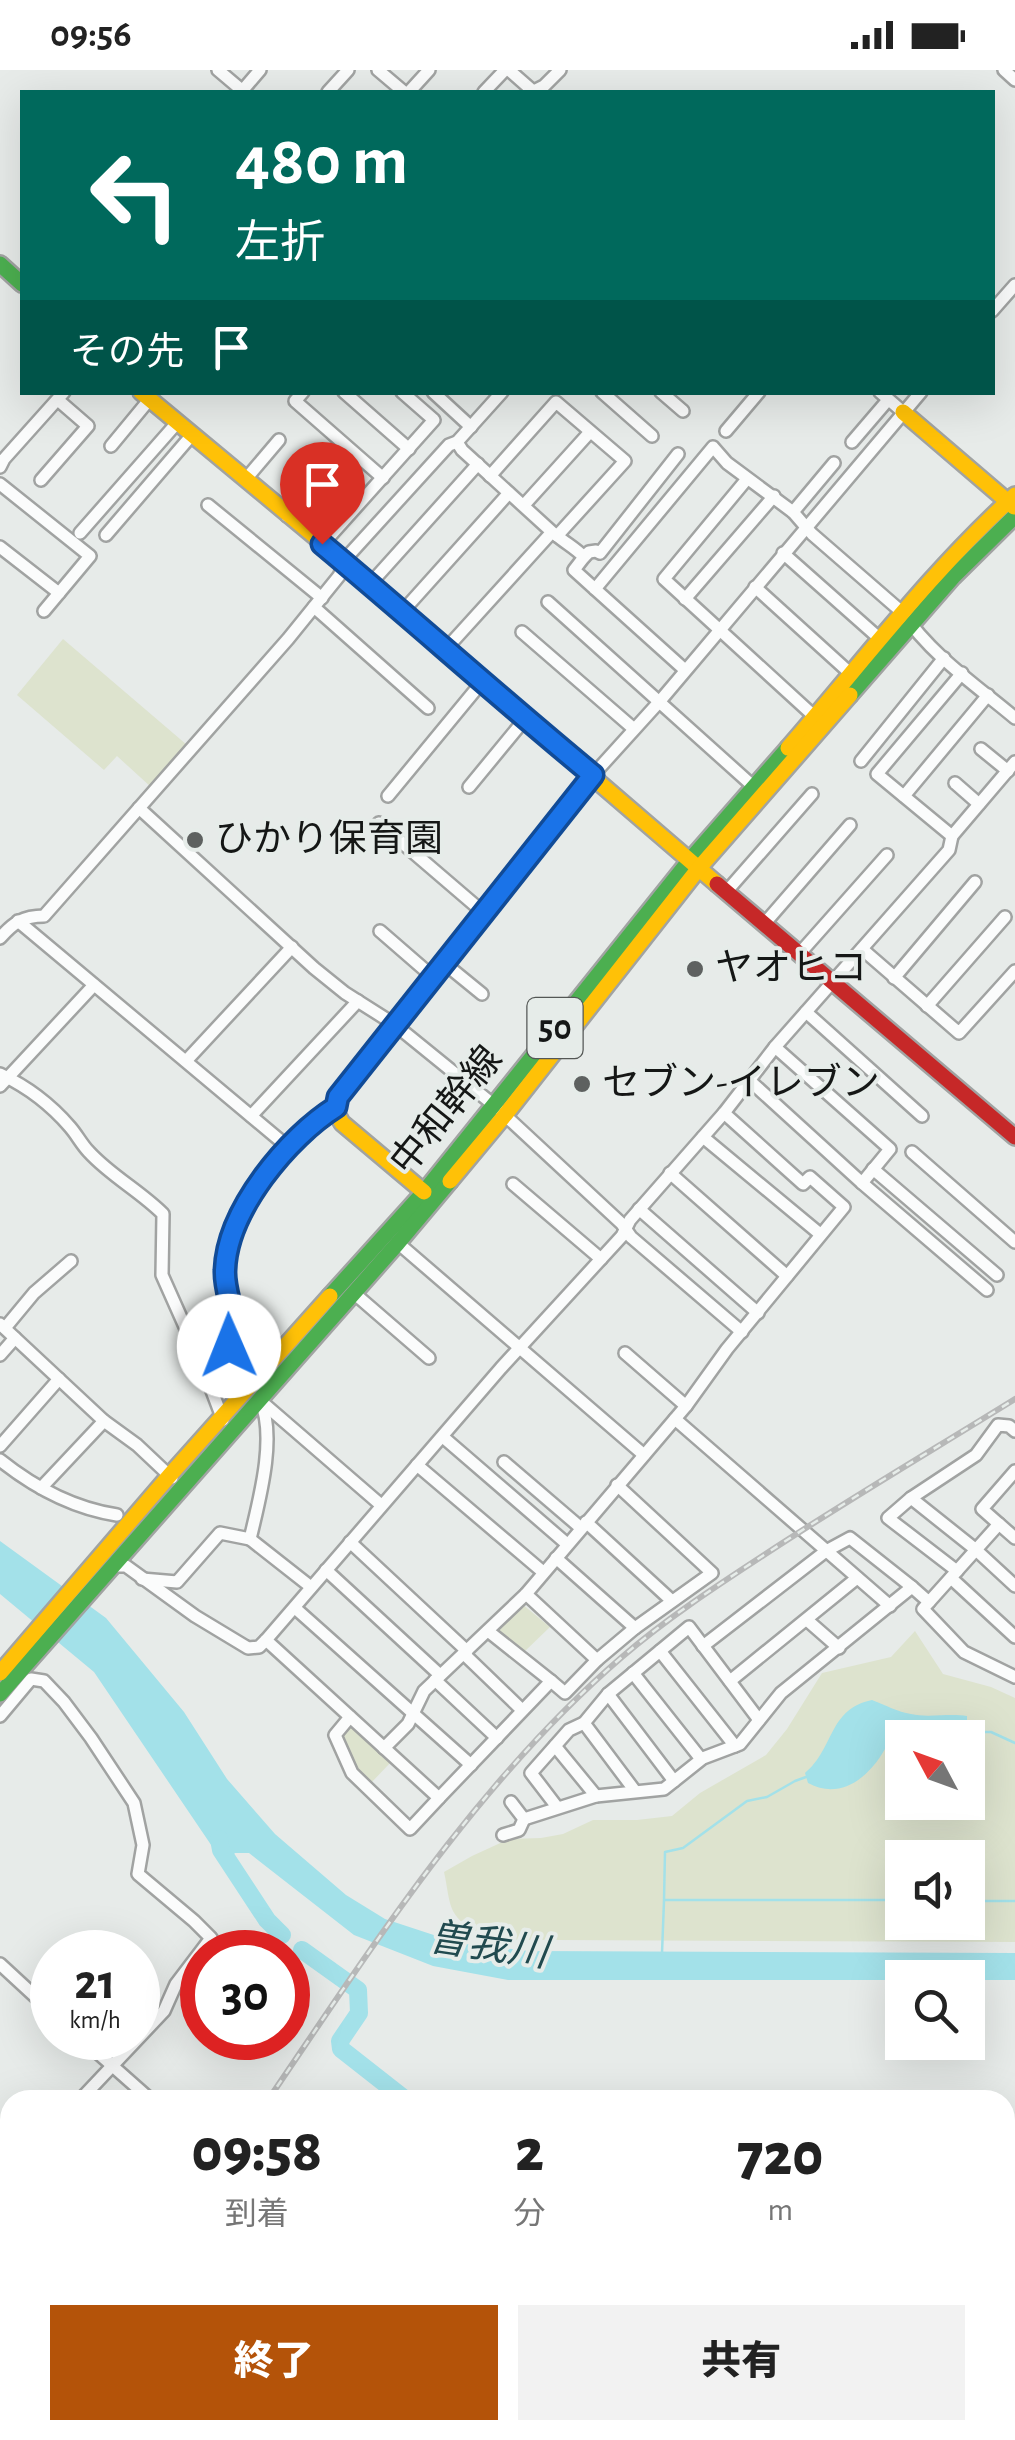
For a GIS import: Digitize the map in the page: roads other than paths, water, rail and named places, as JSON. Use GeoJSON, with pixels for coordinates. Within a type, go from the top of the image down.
{"type":"FeatureCollection","features":[{"type":"Feature","properties":{"kind":"main road"},"geometry":{"type":"LineString","coordinates":[[0,264],[20,282]]}},
{"type":"Feature","properties":{"kind":"main road"},"geometry":{"type":"LineString","coordinates":[[145,396],[371,583],[1015,1138]]}},
{"type":"Feature","properties":{"kind":"main road"},"geometry":{"type":"LineString","coordinates":[[903,412],[1013,505]]}},
{"type":"Feature","properties":{"kind":"main road","name":"中和幹線"},"geometry":{"type":"LineString","coordinates":[[695,864],[908,620],[954,554],[1013,505]]}},
{"type":"Feature","properties":{"kind":"main road","name":"中和幹線"},"geometry":{"type":"LineString","coordinates":[[254,1395],[354,1294],[398,1242],[754,786],[880,639],[908,620]]}},
{"type":"Feature","properties":{"kind":"main road"},"geometry":{"type":"LineString","coordinates":[[424,1192],[342,1123],[337,1114],[338,1097],[593,775]]}},
{"type":"Feature","properties":{"kind":"main road","name":"中和幹線"},"geometry":{"type":"LineString","coordinates":[[0,1673],[33,1645],[183,1487],[228,1424],[424,1192],[500,1110]]}},
{"type":"Feature","properties":{"kind":"main road","name":"中和幹線"},"geometry":{"type":"LineString","coordinates":[[106,1566],[170,1475],[228,1424]]}},
{"type":"Feature","properties":{"kind":"main road","name":"中和幹線"},"geometry":{"type":"LineString","coordinates":[[0,1694],[33,1645]]}},
{"type":"Feature","properties":{"kind":"street"},"geometry":{"type":"LineString","coordinates":[[218,70],[241,90]]}},
{"type":"Feature","properties":{"kind":"street"},"geometry":{"type":"LineString","coordinates":[[245,90],[260,70]]}},
{"type":"Feature","properties":{"kind":"street"},"geometry":{"type":"LineString","coordinates":[[330,90],[348,70]]}},
{"type":"Feature","properties":{"kind":"street"},"geometry":{"type":"LineString","coordinates":[[378,70],[403,90]]}},
{"type":"Feature","properties":{"kind":"street"},"geometry":{"type":"LineString","coordinates":[[408,90],[428,70]]}},
{"type":"Feature","properties":{"kind":"street"},"geometry":{"type":"LineString","coordinates":[[486,90],[507,70],[531,90]]}},
{"type":"Feature","properties":{"kind":"street"},"geometry":{"type":"LineString","coordinates":[[537,90],[560,70]]}},
{"type":"Feature","properties":{"kind":"street"},"geometry":{"type":"LineString","coordinates":[[1004,70],[1015,80]]}},
{"type":"Feature","properties":{"kind":"street"},"geometry":{"type":"LineString","coordinates":[[995,308],[1015,285]]}},
{"type":"Feature","properties":{"kind":"street"},"geometry":{"type":"LineString","coordinates":[[301,395],[295,402],[383,478]]}},
{"type":"Feature","properties":{"kind":"street"},"geometry":{"type":"LineString","coordinates":[[347,395],[409,449]]}},
{"type":"Feature","properties":{"kind":"street"},"geometry":{"type":"LineString","coordinates":[[322,544],[434,420],[405,395]]}},
{"type":"Feature","properties":{"kind":"street"},"geometry":{"type":"LineString","coordinates":[[437,395],[471,427]]}},
{"type":"Feature","properties":{"kind":"street"},"geometry":{"type":"LineString","coordinates":[[0,938],[13,923],[30,916],[44,916],[318,603],[348,556],[499,395]]}},
{"type":"Feature","properties":{"kind":"street"},"geometry":{"type":"LineString","coordinates":[[605,395],[652,436]]}},
{"type":"Feature","properties":{"kind":"street"},"geometry":{"type":"LineString","coordinates":[[665,395],[683,412]]}},
{"type":"Feature","properties":{"kind":"street"},"geometry":{"type":"LineString","coordinates":[[726,431],[757,395]]}},
{"type":"Feature","properties":{"kind":"street"},"geometry":{"type":"LineString","coordinates":[[593,775],[720,631],[917,395]]}},
{"type":"Feature","properties":{"kind":"street"},"geometry":{"type":"LineString","coordinates":[[0,467],[61,396],[88,426],[41,480]]}},
{"type":"Feature","properties":{"kind":"street"},"geometry":{"type":"LineString","coordinates":[[111,446],[145,396]]}},
{"type":"Feature","properties":{"kind":"street"},"geometry":{"type":"LineString","coordinates":[[852,442],[884,396],[903,412]]}},
{"type":"Feature","properties":{"kind":"street"},"geometry":{"type":"LineString","coordinates":[[445,650],[624,461],[556,402],[490,476]]}},
{"type":"Feature","properties":{"kind":"street"},"geometry":{"type":"LineString","coordinates":[[80,533],[176,424]]}},
{"type":"Feature","properties":{"kind":"street"},"geometry":{"type":"LineString","coordinates":[[524,506],[590,432]]}},
{"type":"Feature","properties":{"kind":"street"},"geometry":{"type":"LineString","coordinates":[[106,535],[191,436]]}},
{"type":"Feature","properties":{"kind":"street"},"geometry":{"type":"LineString","coordinates":[[245,480],[279,440]]}},
{"type":"Feature","properties":{"kind":"street"},"geometry":{"type":"LineString","coordinates":[[457,442],[490,476],[584,557]]}},
{"type":"Feature","properties":{"kind":"street"},"geometry":{"type":"LineString","coordinates":[[595,589],[714,447],[726,463],[794,512],[812,534],[908,620],[944,658],[1015,718]]}},
{"type":"Feature","properties":{"kind":"street"},"geometry":{"type":"LineString","coordinates":[[678,454],[600,553],[589,552],[574,570],[685,670]]}},
{"type":"Feature","properties":{"kind":"street"},"geometry":{"type":"LineString","coordinates":[[371,583],[478,464]]}},
{"type":"Feature","properties":{"kind":"street"},"geometry":{"type":"LineString","coordinates":[[794,512],[834,464]]}},
{"type":"Feature","properties":{"kind":"street"},"geometry":{"type":"LineString","coordinates":[[747,478],[664,579],[815,717]]}},
{"type":"Feature","properties":{"kind":"street"},"geometry":{"type":"LineString","coordinates":[[0,484],[90,556],[44,611]]}},
{"type":"Feature","properties":{"kind":"street"},"geometry":{"type":"LineString","coordinates":[[288,516],[308,490]]}},
{"type":"Feature","properties":{"kind":"street"},"geometry":{"type":"LineString","coordinates":[[402,611],[509,492]]}},
{"type":"Feature","properties":{"kind":"street"},"geometry":{"type":"LineString","coordinates":[[686,599],[774,496]]}},
{"type":"Feature","properties":{"kind":"street"},"geometry":{"type":"LineString","coordinates":[[208,506],[428,708]]}},
{"type":"Feature","properties":{"kind":"street"},"geometry":{"type":"LineString","coordinates":[[0,547],[58,592]]}},
{"type":"Feature","properties":{"kind":"street"},"geometry":{"type":"LineString","coordinates":[[783,553],[880,639]]}},
{"type":"Feature","properties":{"kind":"street"},"geometry":{"type":"LineString","coordinates":[[756,587],[851,674]]}},
{"type":"Feature","properties":{"kind":"street"},"geometry":{"type":"LineString","coordinates":[[548,602],[754,786]]}},
{"type":"Feature","properties":{"kind":"street"},"geometry":{"type":"LineString","coordinates":[[522,632],[634,729]]}},
{"type":"Feature","properties":{"kind":"street"},"geometry":{"type":"LineString","coordinates":[[861,761],[944,658]]}},
{"type":"Feature","properties":{"kind":"street"},"geometry":{"type":"LineString","coordinates":[[952,836],[876,774],[962,674]]}},
{"type":"Feature","properties":{"kind":"street"},"geometry":{"type":"LineString","coordinates":[[388,796],[482,682]]}},
{"type":"Feature","properties":{"kind":"street"},"geometry":{"type":"LineString","coordinates":[[904,796],[988,695]]}},
{"type":"Feature","properties":{"kind":"street"},"geometry":{"type":"LineString","coordinates":[[469,787],[525,719]]}},
{"type":"Feature","properties":{"kind":"street"},"geometry":{"type":"LineString","coordinates":[[106,1566],[126,1566],[194,1616],[248,1648],[259,1647],[601,1259],[775,1048],[949,850],[952,836],[1011,766],[980,749]]}},
{"type":"Feature","properties":{"kind":"street"},"geometry":{"type":"LineString","coordinates":[[955,783],[978,804]]}},
{"type":"Feature","properties":{"kind":"street"},"geometry":{"type":"LineString","coordinates":[[727,891],[812,794]]}},
{"type":"Feature","properties":{"kind":"street"},"geometry":{"type":"LineString","coordinates":[[139,808],[314,968],[394,1024],[500,1110],[625,1230],[742,1332]]}},
{"type":"Feature","properties":{"kind":"street"},"geometry":{"type":"LineString","coordinates":[[379,823],[484,913]]}},
{"type":"Feature","properties":{"kind":"street"},"geometry":{"type":"LineString","coordinates":[[765,923],[850,825]]}},
{"type":"Feature","properties":{"kind":"street"},"geometry":{"type":"LineString","coordinates":[[800,953],[886,855]]}},
{"type":"Feature","properties":{"kind":"street"},"geometry":{"type":"LineString","coordinates":[[894,978],[974,882]]}},
{"type":"Feature","properties":{"kind":"street"},"geometry":{"type":"LineString","coordinates":[[927,1006],[1005,917]]}},
{"type":"Feature","properties":{"kind":"street"},"geometry":{"type":"LineString","coordinates":[[18,921],[288,1148]]}},
{"type":"Feature","properties":{"kind":"street"},"geometry":{"type":"LineString","coordinates":[[380,931],[433,977]]}},
{"type":"Feature","properties":{"kind":"street"},"geometry":{"type":"LineString","coordinates":[[186,1061],[292,947]]}},
{"type":"Feature","properties":{"kind":"street"},"geometry":{"type":"LineString","coordinates":[[862,949],[960,1033],[1015,971]]}},
{"type":"Feature","properties":{"kind":"street"},"geometry":{"type":"LineString","coordinates":[[444,962],[482,994]]}},
{"type":"Feature","properties":{"kind":"street"},"geometry":{"type":"LineString","coordinates":[[94,984],[3,1079],[25,1087],[58,1114],[87,1151],[162,1214],[162,1274],[228,1424]]}},
{"type":"Feature","properties":{"kind":"street"},"geometry":{"type":"LineString","coordinates":[[251,1116],[358,1002]]}},
{"type":"Feature","properties":{"kind":"street"},"geometry":{"type":"LineString","coordinates":[[806,1012],[922,1116]]}},
{"type":"Feature","properties":{"kind":"street"},"geometry":{"type":"LineString","coordinates":[[775,1048],[890,1149],[862,1183]]}},
{"type":"Feature","properties":{"kind":"street"},"geometry":{"type":"LineString","coordinates":[[750,1081],[987,1290]]}},
{"type":"Feature","properties":{"kind":"street"},"geometry":{"type":"LineString","coordinates":[[203,1367],[229,1346],[234,1327],[225,1268],[244,1206],[288,1148],[336,1107]]}},
{"type":"Feature","properties":{"kind":"street"},"geometry":{"type":"LineString","coordinates":[[384,1748],[408,1724],[424,1691],[526,1594],[675,1420],[844,1206],[810,1177],[802,1184],[724,1113]]}},
{"type":"Feature","properties":{"kind":"street"},"geometry":{"type":"LineString","coordinates":[[703,1136],[820,1234]]}},
{"type":"Feature","properties":{"kind":"street"},"geometry":{"type":"LineString","coordinates":[[912,1152],[1015,1242]]}},
{"type":"Feature","properties":{"kind":"street"},"geometry":{"type":"LineString","coordinates":[[874,1170],[997,1275]]}},
{"type":"Feature","properties":{"kind":"street"},"geometry":{"type":"LineString","coordinates":[[670,1174],[787,1276]]}},
{"type":"Feature","properties":{"kind":"street"},"geometry":{"type":"LineString","coordinates":[[513,1184],[601,1259]]}},
{"type":"Feature","properties":{"kind":"street"},"geometry":{"type":"LineString","coordinates":[[639,1210],[758,1313]]}},
{"type":"Feature","properties":{"kind":"street"},"geometry":{"type":"LineString","coordinates":[[398,1242],[644,1455]]}},
{"type":"Feature","properties":{"kind":"street"},"geometry":{"type":"LineString","coordinates":[[0,1354],[7,1330],[34,1293],[71,1261]]}},
{"type":"Feature","properties":{"kind":"street"},"geometry":{"type":"LineString","coordinates":[[354,1294],[430,1358]]}},
{"type":"Feature","properties":{"kind":"street"},"geometry":{"type":"LineString","coordinates":[[7,1330],[104,1421],[183,1487]]}},
{"type":"Feature","properties":{"kind":"street"},"geometry":{"type":"LineString","coordinates":[[625,1353],[686,1406]]}},
{"type":"Feature","properties":{"kind":"street"},"geometry":{"type":"LineString","coordinates":[[0,1446],[59,1379]]}},
{"type":"Feature","properties":{"kind":"street"},"geometry":{"type":"LineString","coordinates":[[254,1395],[381,1505]]}},
{"type":"Feature","properties":{"kind":"street"},"geometry":{"type":"LineString","coordinates":[[250,1539],[266,1467],[266,1413],[254,1395]]}},
{"type":"Feature","properties":{"kind":"street"},"geometry":{"type":"LineString","coordinates":[[675,1420],[890,1606]]}},
{"type":"Feature","properties":{"kind":"street"},"geometry":{"type":"LineString","coordinates":[[41,1488],[104,1421]]}},
{"type":"Feature","properties":{"kind":"street"},"geometry":{"type":"LineString","coordinates":[[1015,1431],[1009,1426],[998,1426],[976,1454],[910,1498],[888,1518],[954,1575],[1015,1637]]}},
{"type":"Feature","properties":{"kind":"street"},"geometry":{"type":"LineString","coordinates":[[442,1437],[568,1544]]}},
{"type":"Feature","properties":{"kind":"street"},"geometry":{"type":"LineString","coordinates":[[0,1460],[55,1497],[117,1515]]}},
{"type":"Feature","properties":{"kind":"street"},"geometry":{"type":"LineString","coordinates":[[504,1462],[672,1602]]}},
{"type":"Feature","properties":{"kind":"street"},"geometry":{"type":"LineString","coordinates":[[417,1465],[543,1572]]}},
{"type":"Feature","properties":{"kind":"street"},"geometry":{"type":"LineString","coordinates":[[1013,1477],[982,1509],[1015,1538]]}},
{"type":"Feature","properties":{"kind":"street"},"geometry":{"type":"LineString","coordinates":[[488,1631],[565,1693],[635,1628],[712,1573],[617,1485]]}},
{"type":"Feature","properties":{"kind":"street"},"geometry":{"type":"LineString","coordinates":[[910,1498],[1015,1586]]}},
{"type":"Feature","properties":{"kind":"street"},"geometry":{"type":"LineString","coordinates":[[998,1524],[923,1609],[964,1652],[1015,1678]]}},
{"type":"Feature","properties":{"kind":"street"},"geometry":{"type":"LineString","coordinates":[[142,1579],[177,1582],[220,1533],[250,1539],[312,1587]]}},
{"type":"Feature","properties":{"kind":"street"},"geometry":{"type":"LineString","coordinates":[[703,1646],[826,1551],[850,1538],[929,1602]]}},
{"type":"Feature","properties":{"kind":"street"},"geometry":{"type":"LineString","coordinates":[[350,1542],[522,1710]]}},
{"type":"Feature","properties":{"kind":"street"},"geometry":{"type":"LineString","coordinates":[[556,1558],[635,1628]]}},
{"type":"Feature","properties":{"kind":"street"},"geometry":{"type":"LineString","coordinates":[[326,1570],[497,1738]]}},
{"type":"Feature","properties":{"kind":"street"},"geometry":{"type":"LineString","coordinates":[[730,1681],[856,1578]]}},
{"type":"Feature","properties":{"kind":"street"},"geometry":{"type":"LineString","coordinates":[[502,1835],[519,1830],[524,1819],[596,1796],[664,1789],[702,1759],[740,1744],[781,1693],[912,1587]]}},
{"type":"Feature","properties":{"kind":"street"},"geometry":{"type":"LineString","coordinates":[[526,1594],[597,1660]]}},
{"type":"Feature","properties":{"kind":"street"},"geometry":{"type":"LineString","coordinates":[[295,1608],[471,1765]]}},
{"type":"Feature","properties":{"kind":"street"},"geometry":{"type":"LineString","coordinates":[[808,1620],[839,1648]]}},
{"type":"Feature","properties":{"kind":"street"},"geometry":{"type":"LineString","coordinates":[[558,1807],[531,1773],[569,1730],[584,1723],[608,1694],[688,1627],[760,1720]]}},
{"type":"Feature","properties":{"kind":"street"},"geometry":{"type":"LineString","coordinates":[[266,1640],[439,1798]]}},
{"type":"Feature","properties":{"kind":"street"},"geometry":{"type":"LineString","coordinates":[[660,1651],[735,1746]]}},
{"type":"Feature","properties":{"kind":"street"},"geometry":{"type":"LineString","coordinates":[[633,1674],[702,1759]]}},
{"type":"Feature","properties":{"kind":"street"},"geometry":{"type":"LineString","coordinates":[[0,1716],[31,1678],[44,1681],[64,1702],[134,1803],[143,1846],[138,1874],[211,1938],[176,1984],[164,2010],[89,2090]]}},
{"type":"Feature","properties":{"kind":"street"},"geometry":{"type":"LineString","coordinates":[[350,1716],[336,1735],[352,1774],[410,1828],[551,1681]]}},
{"type":"Feature","properties":{"kind":"street"},"geometry":{"type":"LineString","coordinates":[[608,1694],[674,1781]]}},
{"type":"Feature","properties":{"kind":"street"},"geometry":{"type":"LineString","coordinates":[[584,1723],[635,1792]]}},
{"type":"Feature","properties":{"kind":"street"},"geometry":{"type":"LineString","coordinates":[[555,1746],[596,1796]]}},
{"type":"Feature","properties":{"kind":"street"},"geometry":{"type":"LineString","coordinates":[[510,1802],[524,1819]]}},
{"type":"Feature","properties":{"kind":"street"},"geometry":{"type":"LineString","coordinates":[[0,1964],[30,1992]]}},
{"type":"Feature","properties":{"kind":"street"},"geometry":{"type":"LineString","coordinates":[[106,2060],[140,2090]]}},
{"type":"Feature","properties":{"kind":"water"},"geometry":{"type":"Polygon","coordinates":[[[0,1541],[106,1618],[184,1712],[227,1779],[275,1834],[346,1895],[385,1919],[455,1942],[529,1951],[1015,1953],[1015,1980],[985,1980],[985,1960],[885,1960],[885,1980],[508,1980],[433,1966],[354,1935],[249,1853],[235,1853],[224,1864],[94,1672],[0,1594],[0,1541]]]}},
{"type":"Feature","properties":{"kind":"water"},"geometry":{"type":"Polygon","coordinates":[[[872,1700],[901,1712],[967,1716],[967,1720],[885,1720],[885,1749],[862,1777],[843,1788],[820,1788],[808,1783],[805,1773],[815,1763],[839,1720],[872,1700]]]}},
{"type":"Feature","properties":{"kind":"waterway"},"geometry":{"type":"LineString","coordinates":[[985,1732],[1015,1743]]}},
{"type":"Feature","properties":{"kind":"waterway"},"geometry":{"type":"LineString","coordinates":[[806,1777],[767,1797],[747,1801],[683,1848],[665,1852],[664,1900],[885,1900]]}},
{"type":"Feature","properties":{"kind":"waterway"},"geometry":{"type":"LineString","coordinates":[[219,1839],[221,1850],[277,1930]]}},
{"type":"Feature","properties":{"kind":"waterway"},"geometry":{"type":"LineString","coordinates":[[662,1953],[664,1901]]}},
{"type":"Feature","properties":{"kind":"waterway"},"geometry":{"type":"LineString","coordinates":[[985,1901],[1015,1901]]}},
{"type":"Feature","properties":{"kind":"waterway"},"geometry":{"type":"LineString","coordinates":[[310,1956],[358,1990],[359,2013],[340,2041],[341,2049],[393,2090]]}},
{"type":"Feature","properties":{"kind":"railway"},"geometry":{"type":"LineString","coordinates":[[275,2090],[431,1866],[521,1757],[570,1705],[639,1643],[709,1591],[1015,1399]]}},
{"type":"Feature","properties":{"kind":"place","name":"ひかり保育園"},"geometry":{"type":"Point","coordinates":[195,840]}},
{"type":"Feature","properties":{"kind":"place","name":"ヤオヒコ"},"geometry":{"type":"Point","coordinates":[695,969]}},
{"type":"Feature","properties":{"kind":"place","name":"セブン-イレブン"},"geometry":{"type":"Point","coordinates":[582,1084]}},
{"type":"Feature","properties":{"kind":"water label","name":"曽我川"},"geometry":{"type":"Point","coordinates":[488,1946]}}]}
